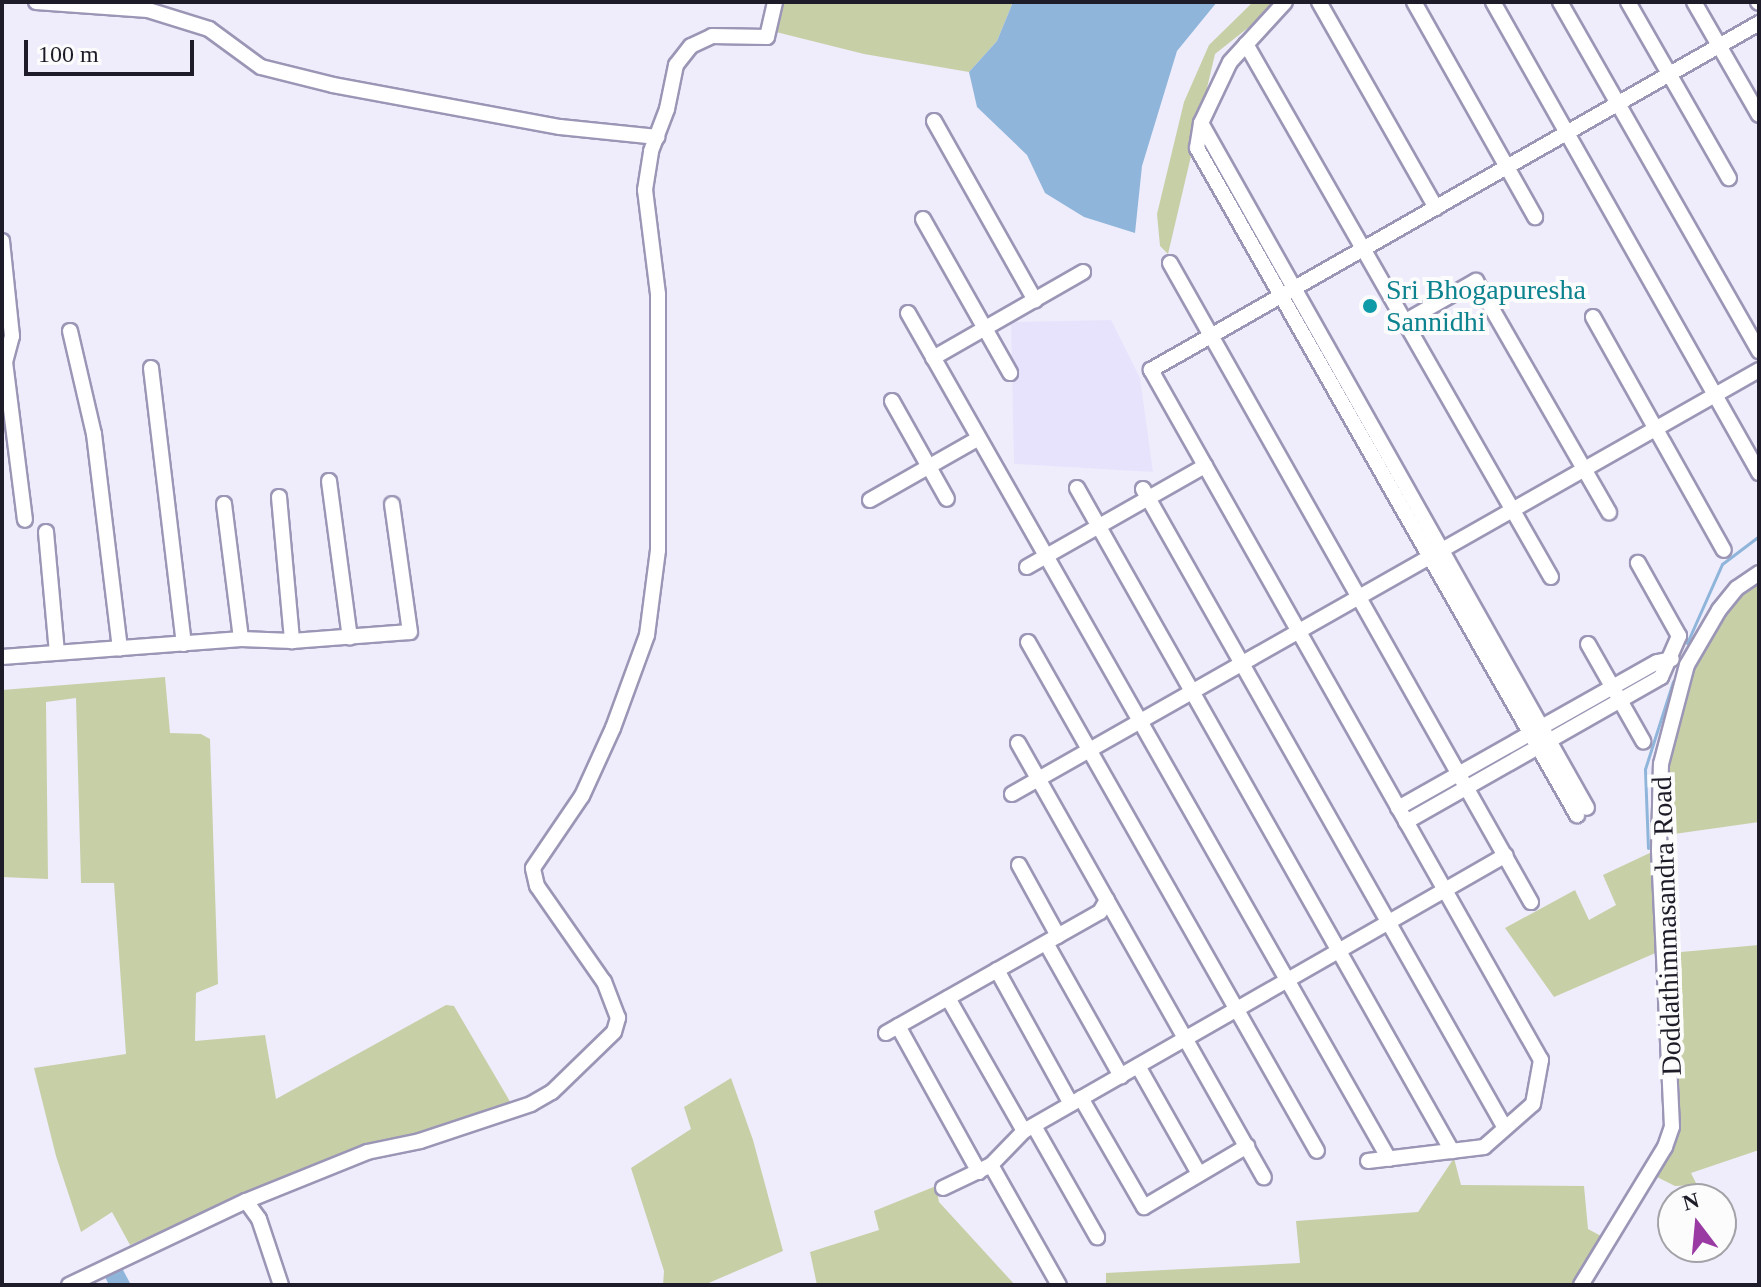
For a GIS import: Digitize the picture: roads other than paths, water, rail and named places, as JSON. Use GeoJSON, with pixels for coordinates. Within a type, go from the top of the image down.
{"type":"FeatureCollection","features":[{"type":"Feature","properties":{"kind":"street"},"geometry":{"type":"LineString","coordinates":[[36,2],[148,10],[209,29],[261,67],[333,85],[560,127],[657,137]]}},
{"type":"Feature","properties":{"kind":"street"},"geometry":{"type":"LineString","coordinates":[[69,1285],[246,1201],[367,1152],[420,1141],[531,1104],[552,1092],[614,1032],[618,1018],[604,982],[537,886],[533,868],[582,796],[613,728],[647,635],[658,550],[658,324],[645,190],[676,65],[691,46],[712,36],[767,37],[775,2]]}},
{"type":"Feature","properties":{"kind":"street"},"geometry":{"type":"LineString","coordinates":[[1285,2],[1230,62],[1201,123],[1197,148],[1288,292],[1582,811]]}},
{"type":"Feature","properties":{"kind":"street"},"geometry":{"type":"LineString","coordinates":[[1319,2],[1436,208]]}},
{"type":"Feature","properties":{"kind":"street"},"geometry":{"type":"LineString","coordinates":[[1414,2],[1535,217]]}},
{"type":"Feature","properties":{"kind":"street"},"geometry":{"type":"LineString","coordinates":[[1493,2],[1759,473]]}},
{"type":"Feature","properties":{"kind":"street"},"geometry":{"type":"LineString","coordinates":[[1560,2],[1759,351]]}},
{"type":"Feature","properties":{"kind":"street"},"geometry":{"type":"LineString","coordinates":[[1628,2],[1729,178]]}},
{"type":"Feature","properties":{"kind":"street"},"geometry":{"type":"LineString","coordinates":[[1694,2],[1759,115]]}},
{"type":"Feature","properties":{"kind":"street"},"geometry":{"type":"LineString","coordinates":[[1368,1161],[1484,1147],[1533,1104],[1541,1060],[1151,370],[1759,23]]}},
{"type":"Feature","properties":{"kind":"street"},"geometry":{"type":"LineString","coordinates":[[1246,44],[1551,577]]}},
{"type":"Feature","properties":{"kind":"street"},"geometry":{"type":"LineString","coordinates":[[934,121],[1035,300]]}},
{"type":"Feature","properties":{"kind":"street"},"geometry":{"type":"LineString","coordinates":[[923,219],[1010,373]]}},
{"type":"Feature","properties":{"kind":"street"},"geometry":{"type":"LineString","coordinates":[[2,241],[12,336],[3,362],[25,520]]}},
{"type":"Feature","properties":{"kind":"street"},"geometry":{"type":"LineString","coordinates":[[1170,263],[1531,902]]}},
{"type":"Feature","properties":{"kind":"street"},"geometry":{"type":"LineString","coordinates":[[933,358],[1083,272]]}},
{"type":"Feature","properties":{"kind":"street"},"geometry":{"type":"LineString","coordinates":[[1404,322],[1476,281],[1609,512]]}},
{"type":"Feature","properties":{"kind":"street"},"geometry":{"type":"LineString","coordinates":[[908,313],[1389,1159]]}},
{"type":"Feature","properties":{"kind":"street"},"geometry":{"type":"LineString","coordinates":[[1593,317],[1724,550]]}},
{"type":"Feature","properties":{"kind":"street"},"geometry":{"type":"LineString","coordinates":[[70,331],[94,434],[120,648]]}},
{"type":"Feature","properties":{"kind":"street"},"geometry":{"type":"LineString","coordinates":[[151,368],[184,644]]}},
{"type":"Feature","properties":{"kind":"street"},"geometry":{"type":"LineString","coordinates":[[1012,794],[1759,370]]}},
{"type":"Feature","properties":{"kind":"street"},"geometry":{"type":"LineString","coordinates":[[892,401],[947,499]]}},
{"type":"Feature","properties":{"kind":"street"},"geometry":{"type":"LineString","coordinates":[[870,500],[979,438]]}},
{"type":"Feature","properties":{"kind":"street"},"geometry":{"type":"LineString","coordinates":[[1027,567],[1098,526],[1145,493],[1205,466]]}},
{"type":"Feature","properties":{"kind":"street"},"geometry":{"type":"LineString","coordinates":[[329,481],[350,638]]}},
{"type":"Feature","properties":{"kind":"street"},"geometry":{"type":"LineString","coordinates":[[1077,488],[1452,1151]]}},
{"type":"Feature","properties":{"kind":"street"},"geometry":{"type":"LineString","coordinates":[[1145,493],[1505,1128]]}},
{"type":"Feature","properties":{"kind":"street"},"geometry":{"type":"LineString","coordinates":[[279,497],[292,641]]}},
{"type":"Feature","properties":{"kind":"street"},"geometry":{"type":"LineString","coordinates":[[224,504],[241,639]]}},
{"type":"Feature","properties":{"kind":"street"},"geometry":{"type":"LineString","coordinates":[[2,657],[241,639],[292,641],[410,632],[392,504]]}},
{"type":"Feature","properties":{"kind":"street"},"geometry":{"type":"LineString","coordinates":[[46,532],[57,653]]}},
{"type":"Feature","properties":{"kind":"street"},"geometry":{"type":"LineString","coordinates":[[1406,822],[1466,788],[1540,737],[1616,694],[1669,658],[1679,636],[1638,563]]}},
{"type":"Feature","properties":{"kind":"street","name":"Doddathimmasandra Road"},"geometry":{"type":"LineString","coordinates":[[1581,1285],[1665,1147],[1672,1127],[1659,810],[1661,764],[1687,665],[1719,610],[1737,588],[1759,573]]}},
{"type":"Feature","properties":{"kind":"street"},"geometry":{"type":"LineString","coordinates":[[1028,642],[1317,1151]]}},
{"type":"Feature","properties":{"kind":"street"},"geometry":{"type":"LineString","coordinates":[[1588,644],[1643,741]]}},
{"type":"Feature","properties":{"kind":"street"},"geometry":{"type":"LineString","coordinates":[[1669,658],[1687,665]]}},
{"type":"Feature","properties":{"kind":"street"},"geometry":{"type":"LineString","coordinates":[[1398,808],[1458,774],[1540,737]]}},
{"type":"Feature","properties":{"kind":"street"},"geometry":{"type":"LineString","coordinates":[[1018,743],[1264,1177]]}},
{"type":"Feature","properties":{"kind":"street"},"geometry":{"type":"LineString","coordinates":[[943,1188],[985,1168],[1029,1129],[1076,1101],[1506,855]]}},
{"type":"Feature","properties":{"kind":"street"},"geometry":{"type":"LineString","coordinates":[[1019,865],[1052,939],[1121,1076]]}},
{"type":"Feature","properties":{"kind":"street"},"geometry":{"type":"LineString","coordinates":[[1059,1285],[892,1029],[1100,912],[1107,900]]}},
{"type":"Feature","properties":{"kind":"street"},"geometry":{"type":"LineString","coordinates":[[997,970],[1144,1207],[1247,1146]]}},
{"type":"Feature","properties":{"kind":"street"},"geometry":{"type":"LineString","coordinates":[[948,998],[1097,1237]]}},
{"type":"Feature","properties":{"kind":"street"},"geometry":{"type":"LineString","coordinates":[[1138,1066],[1199,1174]]}},
{"type":"Feature","properties":{"kind":"street"},"geometry":{"type":"LineString","coordinates":[[246,1201],[259,1219],[281,1285]]}},
{"type":"Feature","properties":{"kind":"water"},"geometry":{"type":"Polygon","coordinates":[[[1013,2],[1217,2],[1177,51],[1142,166],[1135,233],[1084,217],[1045,193],[1027,155],[977,107],[969,72],[997,41],[1013,2]]]}},
{"type":"Feature","properties":{"kind":"water"},"geometry":{"type":"Polygon","coordinates":[[[122,1268],[131,1285],[109,1285],[105,1277],[122,1268]]]}},
{"type":"Feature","properties":{"kind":"waterway"},"geometry":{"type":"LineString","coordinates":[[1687,643],[1722,564],[1759,536]]}},
{"type":"Feature","properties":{"kind":"waterway"},"geometry":{"type":"LineString","coordinates":[[1648,848],[1645,769],[1673,681]]}},
{"type":"Feature","properties":{"kind":"place","name":"Sri Bhogapuresha Sannidhi"},"geometry":{"type":"Point","coordinates":[1370,306]}}]}
